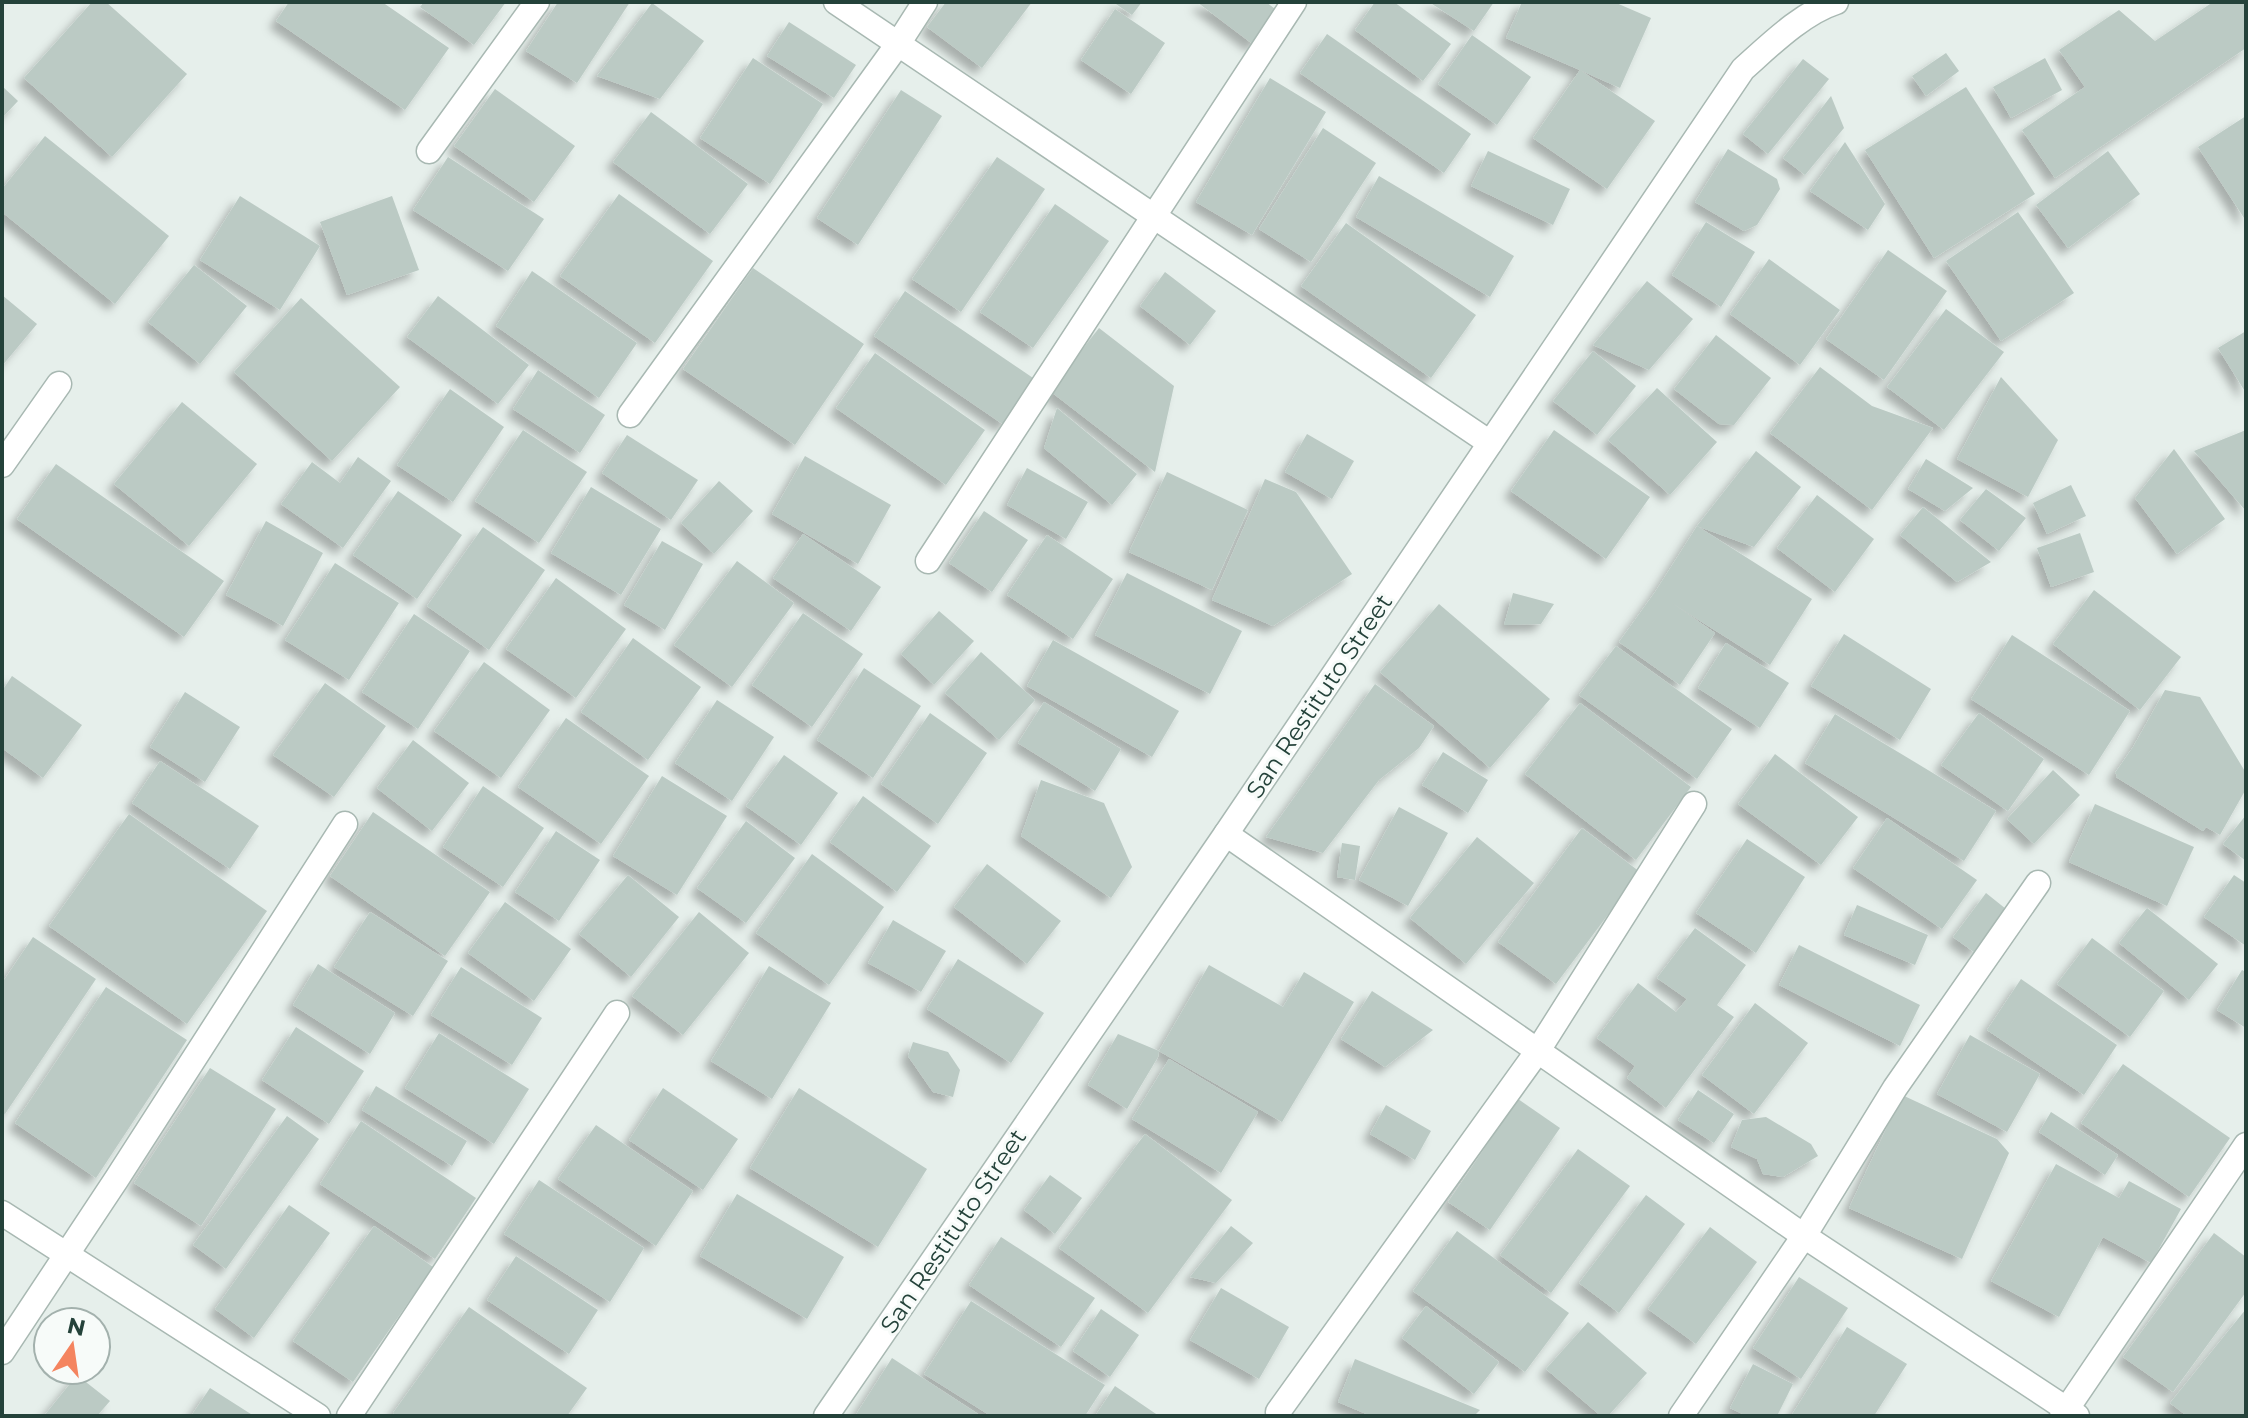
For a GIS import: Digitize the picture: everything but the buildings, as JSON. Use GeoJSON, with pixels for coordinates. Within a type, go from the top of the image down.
{"type":"FeatureCollection","features":[{"type":"Feature","properties":{"kind":"street"},"geometry":{"type":"LineString","coordinates":[[429,151],[537,2]]}},
{"type":"Feature","properties":{"kind":"street"},"geometry":{"type":"LineString","coordinates":[[836,2],[1490,443]]}},
{"type":"Feature","properties":{"kind":"street"},"geometry":{"type":"LineString","coordinates":[[630,415],[898,44],[925,2]]}},
{"type":"Feature","properties":{"kind":"street"},"geometry":{"type":"LineString","coordinates":[[928,561],[1294,2]]}},
{"type":"Feature","properties":{"kind":"street","name":"San Restituto Street"},"geometry":{"type":"LineString","coordinates":[[826,1416],[1226,834],[1743,69],[1787,30],[1836,2]]}},
{"type":"Feature","properties":{"kind":"street"},"geometry":{"type":"LineString","coordinates":[[2,465],[59,384]]}},
{"type":"Feature","properties":{"kind":"street"},"geometry":{"type":"LineString","coordinates":[[1278,1412],[1537,1052],[1694,804]]}},
{"type":"Feature","properties":{"kind":"street"},"geometry":{"type":"LineString","coordinates":[[2,1352],[345,824]]}},
{"type":"Feature","properties":{"kind":"street"},"geometry":{"type":"LineString","coordinates":[[1226,834],[1804,1236],[2068,1414],[2246,1145]]}},
{"type":"Feature","properties":{"kind":"street"},"geometry":{"type":"LineString","coordinates":[[1681,1416],[1804,1236],[1895,1088],[2038,883]]}},
{"type":"Feature","properties":{"kind":"street"},"geometry":{"type":"LineString","coordinates":[[349,1416],[617,1013]]}},
{"type":"Feature","properties":{"kind":"street"},"geometry":{"type":"LineString","coordinates":[[2,1213],[318,1416]]}}]}
